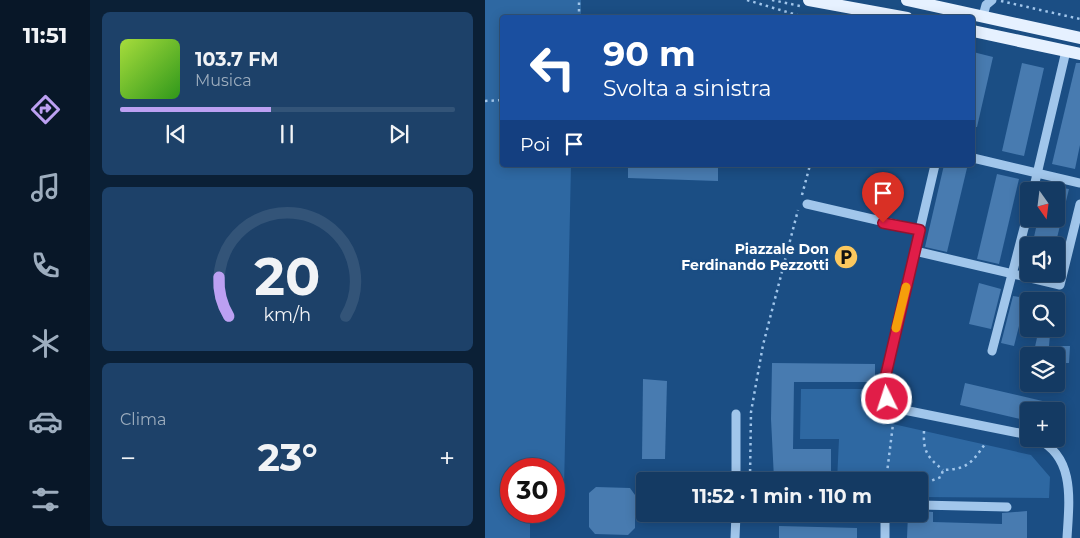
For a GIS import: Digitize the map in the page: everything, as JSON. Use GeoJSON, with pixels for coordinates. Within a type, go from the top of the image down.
{"type":"FeatureCollection","features":[{"type":"Feature","properties":{"kind":"main road"},"geometry":{"type":"LineString","coordinates":[[809,0],[842,3],[894,15]]}},
{"type":"Feature","properties":{"kind":"main road"},"geometry":{"type":"LineString","coordinates":[[907,0],[1080,38]]}},
{"type":"Feature","properties":{"kind":"main road"},"geometry":{"type":"LineString","coordinates":[[975,31],[1080,54]]}},
{"type":"Feature","properties":{"kind":"street"},"geometry":{"type":"LineString","coordinates":[[983,16],[986,5],[993,0]]}},
{"type":"Feature","properties":{"kind":"street"},"geometry":{"type":"LineString","coordinates":[[1036,182],[1065,51]]}},
{"type":"Feature","properties":{"kind":"street"},"geometry":{"type":"LineString","coordinates":[[975,158],[1080,183]]}},
{"type":"Feature","properties":{"kind":"street"},"geometry":{"type":"LineString","coordinates":[[935,167],[883,387],[892,406],[1020,434]]}},
{"type":"Feature","properties":{"kind":"street"},"geometry":{"type":"LineString","coordinates":[[807,204],[920,230]]}},
{"type":"Feature","properties":{"kind":"street"},"geometry":{"type":"LineString","coordinates":[[915,252],[1060,286],[1080,204]]}},
{"type":"Feature","properties":{"kind":"street"},"geometry":{"type":"LineString","coordinates":[[992,351],[1024,228]]}},
{"type":"Feature","properties":{"kind":"street"},"geometry":{"type":"LineString","coordinates":[[899,319],[908,321]]}},
{"type":"Feature","properties":{"kind":"street"},"geometry":{"type":"LineString","coordinates":[[736,414],[736,472]]}},
{"type":"Feature","properties":{"kind":"street"},"geometry":{"type":"LineString","coordinates":[[1050,447],[1062,460],[1067,478],[1069,500],[1067,538]]}},
{"type":"Feature","properties":{"kind":"street"},"geometry":{"type":"LineString","coordinates":[[928,505],[1007,506]]}},
{"type":"Feature","properties":{"kind":"street"},"geometry":{"type":"LineString","coordinates":[[735,538],[736,522]]}},
{"type":"Feature","properties":{"kind":"street"},"geometry":{"type":"LineString","coordinates":[[885,522],[885,538]]}},
{"type":"Feature","properties":{"kind":"path"},"geometry":{"type":"LineString","coordinates":[[579,0],[579,15]]}},
{"type":"Feature","properties":{"kind":"path"},"geometry":{"type":"LineString","coordinates":[[747,0],[797,15]]}},
{"type":"Feature","properties":{"kind":"path"},"geometry":{"type":"LineString","coordinates":[[993,0],[1080,19]]}},
{"type":"Feature","properties":{"kind":"path"},"geometry":{"type":"LineString","coordinates":[[485,101],[500,100]]}},
{"type":"Feature","properties":{"kind":"path"},"geometry":{"type":"LineString","coordinates":[[750,472],[751,412],[763,345],[809,167]]}},
{"type":"Feature","properties":{"kind":"path"},"geometry":{"type":"LineString","coordinates":[[887,472],[893,424]]}},
{"type":"Feature","properties":{"kind":"path"},"geometry":{"type":"LineString","coordinates":[[924,431],[924,445],[930,459],[943,470],[962,469],[974,460],[985,444]]}},
{"type":"Feature","properties":{"kind":"path"},"geometry":{"type":"LineString","coordinates":[[928,482],[941,477],[943,470]]}},
{"type":"Feature","properties":{"kind":"shaded area"},"geometry":{"type":"Polygon","coordinates":[[[485,0],[581,0],[581,15],[500,15],[500,167],[571,167],[565,458],[500,458],[500,523],[530,523],[530,538],[485,538],[485,0]]]}},
{"type":"Feature","properties":{"kind":"shaded area"},"geometry":{"type":"Polygon","coordinates":[[[801,389],[868,389],[893,424],[1031,455],[1050,477],[1049,498],[928,497],[928,472],[837,472],[839,439],[800,439],[801,389]]]}},
{"type":"Feature","properties":{"kind":"building"},"geometry":{"type":"Polygon","coordinates":[[[975,52],[993,57],[977,127],[975,127],[975,52]]]}},
{"type":"Feature","properties":{"kind":"building"},"geometry":{"type":"Polygon","coordinates":[[[1022,63],[1044,68],[1024,156],[1002,151],[1022,63]]]}},
{"type":"Feature","properties":{"kind":"building"},"geometry":{"type":"Polygon","coordinates":[[[1076,63],[1080,63],[1080,145],[1075,169],[1052,164],[1076,63]]]}},
{"type":"Feature","properties":{"kind":"building"},"geometry":{"type":"Polygon","coordinates":[[[628,167],[718,167],[718,181],[628,178],[628,167]]]}},
{"type":"Feature","properties":{"kind":"building"},"geometry":{"type":"Polygon","coordinates":[[[944,167],[967,168],[947,252],[925,247],[944,167]]]}},
{"type":"Feature","properties":{"kind":"building"},"geometry":{"type":"Polygon","coordinates":[[[997,174],[1019,179],[999,264],[977,259],[997,174]]]}},
{"type":"Feature","properties":{"kind":"building"},"geometry":{"type":"Polygon","coordinates":[[[1065,188],[1069,189],[1065,205],[1065,188]]]}},
{"type":"Feature","properties":{"kind":"building"},"geometry":{"type":"Polygon","coordinates":[[[1036,228],[1059,228],[1057,237],[1034,237],[1036,228]]]}},
{"type":"Feature","properties":{"kind":"building"},"geometry":{"type":"Polygon","coordinates":[[[979,283],[1001,289],[991,329],[969,324],[979,283]]]}},
{"type":"Feature","properties":{"kind":"building"},"geometry":{"type":"Polygon","coordinates":[[[1013,296],[1020,297],[1020,322],[1014,346],[1001,343],[1013,296]]]}},
{"type":"Feature","properties":{"kind":"building"},"geometry":{"type":"Polygon","coordinates":[[[1037,337],[1050,337],[1049,346],[1070,346],[1069,363],[1065,363],[1065,347],[1035,347],[1037,337]]]}},
{"type":"Feature","properties":{"kind":"building"},"geometry":{"type":"Polygon","coordinates":[[[772,363],[875,364],[875,382],[794,382],[793,449],[831,449],[831,472],[774,472],[771,419],[772,363]]]}},
{"type":"Feature","properties":{"kind":"building"},"geometry":{"type":"Polygon","coordinates":[[[643,379],[667,381],[665,459],[642,459],[643,379]]]}},
{"type":"Feature","properties":{"kind":"building"},"geometry":{"type":"Polygon","coordinates":[[[965,383],[1047,402],[1020,402],[1020,419],[960,405],[965,383]]]}},
{"type":"Feature","properties":{"kind":"building"},"geometry":{"type":"Polygon","coordinates":[[[596,487],[630,488],[635,495],[635,528],[628,535],[595,534],[589,527],[589,493],[596,487]]]}},
{"type":"Feature","properties":{"kind":"building"},"geometry":{"type":"Polygon","coordinates":[[[1027,511],[1027,538],[907,538],[908,522],[928,522],[928,512],[933,512],[933,522],[1002,524],[1002,513],[1027,511]]]}},
{"type":"Feature","properties":{"kind":"building"},"geometry":{"type":"Polygon","coordinates":[[[779,526],[857,528],[857,538],[779,538],[779,526]]]}},
{"type":"Feature","properties":{"kind":"slow traffic"},"geometry":{"type":"LineString","coordinates":[[896,328],[906,287]]}},
{"type":"Feature","properties":{"kind":"place","name":"Piazzale Don Ferdinando Pezzotti"},"geometry":{"type":"Point","coordinates":[846,257]}},
{"type":"Feature","properties":{"kind":"route"},"geometry":{"type":"LineString","coordinates":[[883,223],[920,230],[883,387],[887,399]]}}]}
